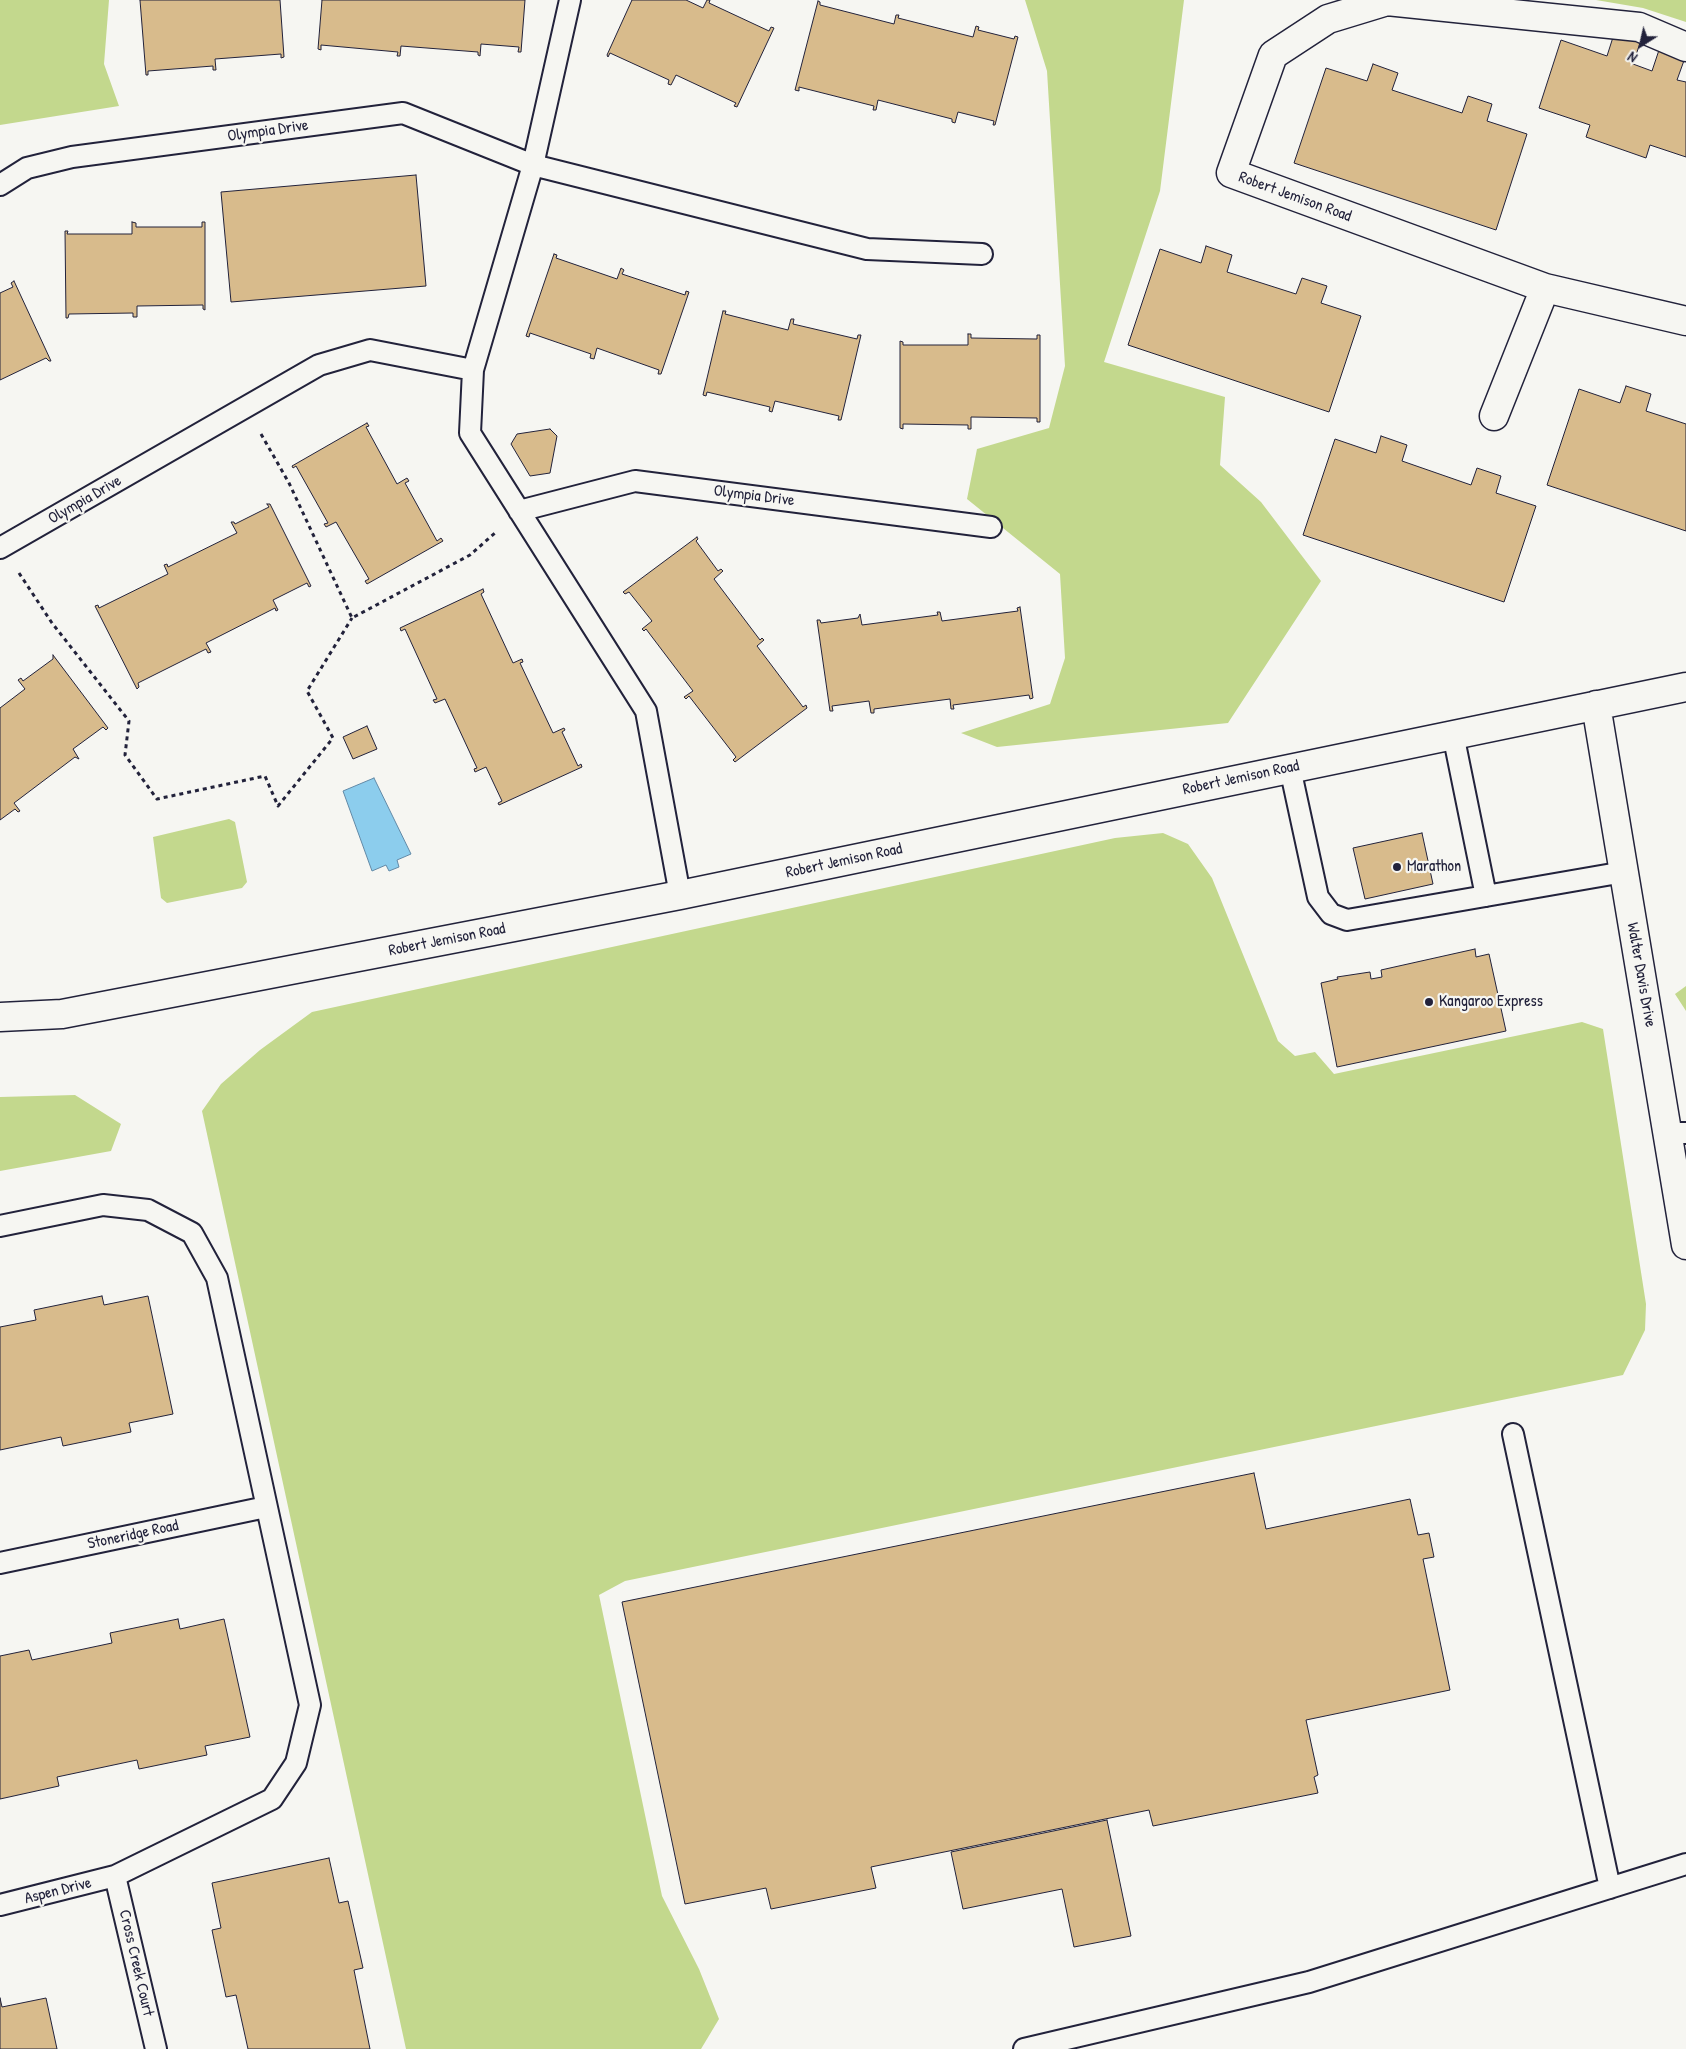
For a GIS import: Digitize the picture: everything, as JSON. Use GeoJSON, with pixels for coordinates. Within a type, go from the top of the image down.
{"type":"FeatureCollection","features":[{"type":"Feature","properties":{"kind":"street","name":"Robert Jemison Road"},"geometry":{"type":"LineString","coordinates":[[1686,48],[1639,27],[1387,1],[1328,19],[1273,56],[1231,173],[1545,288],[1686,321]]}},
{"type":"Feature","properties":{"kind":"street"},"geometry":{"type":"LineString","coordinates":[[1494,416],[1545,288]]}},
{"type":"Feature","properties":{"kind":"street","name":"Robert Jemison Road"},"geometry":{"type":"LineString","coordinates":[[0,1017],[62,1014],[680,895],[1686,687]]}},
{"type":"Feature","properties":{"kind":"street","name":"Walter Davis Drive"},"geometry":{"type":"LineString","coordinates":[[1596,705],[1624,872],[1677,1133],[1686,1245]]}},
{"type":"Feature","properties":{"kind":"lane"},"geometry":{"type":"LineString","coordinates":[[570,0],[533,165],[473,370],[470,433],[646,711],[680,895]]}},
{"type":"Feature","properties":{"kind":"lane","name":"Olympia Drive"},"geometry":{"type":"LineString","coordinates":[[0,186],[27,168],[72,157],[403,113],[533,165],[867,249],[982,254]]}},
{"type":"Feature","properties":{"kind":"lane","name":"Olympia Drive"},"geometry":{"type":"LineString","coordinates":[[1,548],[319,365],[370,350],[473,370]]}},
{"type":"Feature","properties":{"kind":"lane","name":"Olympia Drive"},"geometry":{"type":"LineString","coordinates":[[519,511],[636,481],[991,527]]}},
{"type":"Feature","properties":{"kind":"lane"},"geometry":{"type":"LineString","coordinates":[[1453,734],[1486,896]]}},
{"type":"Feature","properties":{"kind":"lane"},"geometry":{"type":"LineString","coordinates":[[1290,768],[1318,897],[1330,914],[1347,920],[1624,872]]}},
{"type":"Feature","properties":{"kind":"lane","name":"Aspen Drive"},"geometry":{"type":"LineString","coordinates":[[0,1226],[103,1205],[148,1210],[192,1233],[217,1278],[310,1705],[296,1763],[272,1799],[115,1876],[0,1905]]}},
{"type":"Feature","properties":{"kind":"lane"},"geometry":{"type":"LineString","coordinates":[[1513,1434],[1610,1888]]}},
{"type":"Feature","properties":{"kind":"lane","name":"Stoneridge Road"},"geometry":{"type":"LineString","coordinates":[[0,1563],[266,1507]]}},
{"type":"Feature","properties":{"kind":"lane"},"geometry":{"type":"LineString","coordinates":[[1024,2049],[1309,1982],[1686,1864]]}},
{"type":"Feature","properties":{"kind":"lane","name":"Cross Creek Court"},"geometry":{"type":"LineString","coordinates":[[115,1876],[156,2049]]}},
{"type":"Feature","properties":{"kind":"path"},"geometry":{"type":"LineString","coordinates":[[246,407],[289,483],[352,618]]}},
{"type":"Feature","properties":{"kind":"path"},"geometry":{"type":"LineString","coordinates":[[1,548],[52,623],[129,721],[125,755],[157,799],[264,776],[278,806],[333,738],[307,691],[352,618],[470,555],[519,511]]}},
{"type":"Feature","properties":{"kind":"green space"},"geometry":{"type":"Polygon","coordinates":[[[0,0],[109,0],[104,64],[119,106],[0,125],[0,0]]]}},
{"type":"Feature","properties":{"kind":"green space"},"geometry":{"type":"Polygon","coordinates":[[[1025,0],[1184,0],[1160,191],[1104,362],[1225,397],[1220,465],[1261,502],[1321,581],[1228,723],[997,747],[961,733],[1050,704],[1065,658],[1060,574],[967,499],[977,449],[1049,428],[1065,366],[1047,71],[1025,0]]]}},
{"type":"Feature","properties":{"kind":"green space"},"geometry":{"type":"Polygon","coordinates":[[[1596,0],[1686,0],[1686,22],[1643,8],[1596,0]]]}},
{"type":"Feature","properties":{"kind":"green space"},"geometry":{"type":"Polygon","coordinates":[[[229,819],[235,822],[247,882],[242,888],[167,903],[161,898],[153,837],[229,819]]]}},
{"type":"Feature","properties":{"kind":"green space"},"geometry":{"type":"Polygon","coordinates":[[[1163,833],[1188,844],[1212,878],[1278,1041],[1295,1056],[1315,1052],[1334,1074],[1582,1022],[1603,1029],[1646,1304],[1645,1330],[1623,1375],[625,1581],[599,1595],[662,1896],[699,1969],[719,2019],[701,2049],[406,2049],[202,1111],[221,1084],[260,1050],[312,1012],[1115,838],[1163,833]]]}},
{"type":"Feature","properties":{"kind":"green space"},"geometry":{"type":"Polygon","coordinates":[[[1686,986],[1686,1011],[1675,994],[1686,986]]]}},
{"type":"Feature","properties":{"kind":"green space"},"geometry":{"type":"Polygon","coordinates":[[[75,1095],[121,1124],[111,1151],[0,1171],[0,1097],[75,1095]]]}},
{"type":"Feature","properties":{"kind":"water"},"geometry":{"type":"Polygon","coordinates":[[[374,778],[411,854],[397,860],[399,867],[389,871],[386,865],[372,871],[343,791],[374,778]]]}},
{"type":"Feature","properties":{"kind":"building"},"geometry":{"type":"Polygon","coordinates":[[[140,0],[280,0],[284,57],[281,58],[281,54],[215,59],[216,70],[213,70],[213,66],[148,71],[148,75],[146,75],[140,0]]]}},
{"type":"Feature","properties":{"kind":"building"},"geometry":{"type":"Polygon","coordinates":[[[322,0],[525,0],[521,52],[518,52],[519,47],[481,44],[480,56],[478,52],[401,46],[400,56],[397,56],[398,52],[321,45],[321,50],[318,49],[322,0]]]}},
{"type":"Feature","properties":{"kind":"building"},"geometry":{"type":"Polygon","coordinates":[[[632,0],[686,0],[703,8],[707,0],[710,0],[709,3],[769,31],[771,27],[774,28],[737,107],[734,106],[736,103],[676,75],[671,85],[668,84],[669,80],[610,53],[608,57],[607,55],[632,0]]]}},
{"type":"Feature","properties":{"kind":"building"},"geometry":{"type":"Polygon","coordinates":[[[818,1],[820,5],[894,24],[896,15],[899,15],[898,18],[973,37],[976,26],[979,27],[978,30],[1014,39],[1015,36],[1018,37],[995,125],[993,125],[994,121],[958,112],[955,123],[952,122],[952,119],[878,100],[876,110],[873,110],[874,106],[799,87],[799,91],[795,90],[818,1]]]}},
{"type":"Feature","properties":{"kind":"building"},"geometry":{"type":"Polygon","coordinates":[[[1615,31],[1641,40],[1633,64],[1652,71],[1660,47],[1686,55],[1677,80],[1686,82],[1686,157],[1650,145],[1646,158],[1586,137],[1590,125],[1539,108],[1561,40],[1607,56],[1615,31]]]}},
{"type":"Feature","properties":{"kind":"building"},"geometry":{"type":"Polygon","coordinates":[[[1373,64],[1398,73],[1392,90],[1462,113],[1468,96],[1492,104],[1487,121],[1527,134],[1496,230],[1294,163],[1326,68],[1367,81],[1373,64]]]}},
{"type":"Feature","properties":{"kind":"building"},"geometry":{"type":"Polygon","coordinates":[[[416,175],[426,286],[231,302],[221,192],[416,175]]]}},
{"type":"Feature","properties":{"kind":"building"},"geometry":{"type":"Polygon","coordinates":[[[132,222],[136,223],[136,227],[202,227],[202,222],[205,222],[205,310],[203,305],[137,306],[137,317],[133,317],[133,313],[69,314],[68,318],[66,318],[65,231],[68,231],[67,234],[132,234],[132,222]]]}},
{"type":"Feature","properties":{"kind":"building"},"geometry":{"type":"Polygon","coordinates":[[[1206,246],[1232,255],[1227,272],[1296,294],[1302,278],[1327,286],[1321,303],[1361,316],[1329,412],[1128,345],[1160,249],[1201,263],[1206,246]]]}},
{"type":"Feature","properties":{"kind":"building"},"geometry":{"type":"Polygon","coordinates":[[[554,254],[557,255],[556,258],[617,279],[621,268],[624,270],[622,274],[685,295],[686,291],[689,292],[661,374],[658,374],[659,370],[597,348],[594,359],[590,358],[591,354],[530,333],[529,337],[526,336],[554,254]]]}},
{"type":"Feature","properties":{"kind":"building"},"geometry":{"type":"Polygon","coordinates":[[[14,281],[51,361],[46,358],[0,380],[0,293],[13,287],[11,283],[14,281]]]}},
{"type":"Feature","properties":{"kind":"building"},"geometry":{"type":"Polygon","coordinates":[[[723,311],[726,311],[725,314],[788,330],[791,319],[794,319],[793,324],[857,339],[858,335],[861,335],[841,420],[838,420],[839,416],[775,401],[772,412],[769,411],[770,407],[707,392],[706,396],[703,395],[723,311]]]}},
{"type":"Feature","properties":{"kind":"building"},"geometry":{"type":"Polygon","coordinates":[[[968,334],[971,334],[971,338],[1037,339],[1037,335],[1040,335],[1040,422],[1037,422],[1037,418],[971,417],[971,429],[968,429],[968,425],[903,424],[903,429],[900,428],[900,341],[903,342],[903,345],[968,345],[968,334]]]}},
{"type":"Feature","properties":{"kind":"building"},"geometry":{"type":"Polygon","coordinates":[[[1626,386],[1651,394],[1646,411],[1686,424],[1686,531],[1547,485],[1579,389],[1620,403],[1626,386]]]}},
{"type":"Feature","properties":{"kind":"building"},"geometry":{"type":"Polygon","coordinates":[[[367,423],[369,426],[366,427],[397,484],[407,478],[409,481],[405,483],[437,541],[441,538],[443,541],[367,584],[365,581],[369,579],[336,522],[326,527],[324,524],[328,523],[296,466],[293,468],[292,466],[367,423]]]}},
{"type":"Feature","properties":{"kind":"building"},"geometry":{"type":"Polygon","coordinates":[[[550,429],[557,436],[550,473],[530,476],[511,444],[517,434],[550,429]]]}},
{"type":"Feature","properties":{"kind":"building"},"geometry":{"type":"Polygon","coordinates":[[[1381,436],[1407,445],[1402,461],[1471,485],[1477,468],[1501,476],[1496,493],[1536,506],[1504,602],[1303,535],[1335,439],[1376,453],[1381,436]]]}},
{"type":"Feature","properties":{"kind":"building"},"geometry":{"type":"Polygon","coordinates":[[[267,504],[270,504],[311,586],[309,587],[307,583],[273,600],[278,610],[276,611],[275,608],[206,643],[211,652],[208,653],[206,649],[138,683],[139,687],[137,689],[95,606],[98,605],[99,608],[168,574],[164,565],[167,564],[168,567],[237,533],[231,522],[235,524],[269,507],[267,504]]]}},
{"type":"Feature","properties":{"kind":"building"},"geometry":{"type":"Polygon","coordinates":[[[697,537],[696,541],[718,571],[721,569],[723,571],[714,579],[760,640],[762,638],[764,640],[757,646],[803,707],[806,705],[807,708],[735,762],[733,760],[736,757],[689,696],[686,699],[684,697],[693,691],[646,629],[644,631],[642,629],[652,621],[629,592],[625,594],[623,592],[697,537]]]}},
{"type":"Feature","properties":{"kind":"building"},"geometry":{"type":"Polygon","coordinates":[[[483,589],[484,592],[481,594],[513,663],[522,659],[523,662],[520,663],[553,733],[564,728],[565,730],[562,732],[578,766],[581,764],[582,767],[499,805],[498,803],[502,801],[486,767],[475,772],[474,769],[477,768],[445,699],[435,703],[433,700],[437,699],[405,629],[401,631],[400,628],[483,589]]]}},
{"type":"Feature","properties":{"kind":"building"},"geometry":{"type":"Polygon","coordinates":[[[1020,607],[1033,698],[1030,699],[1029,695],[953,705],[954,709],[951,709],[950,699],[874,709],[874,713],[871,713],[869,701],[832,706],[833,711],[830,711],[817,620],[820,620],[821,623],[858,618],[860,614],[862,625],[938,615],[937,612],[940,612],[942,621],[1018,611],[1017,608],[1020,607]]]}},
{"type":"Feature","properties":{"kind":"building"},"geometry":{"type":"Polygon","coordinates":[[[53,655],[108,728],[106,730],[103,727],[73,749],[79,759],[75,757],[14,803],[20,811],[18,812],[15,809],[0,820],[0,708],[25,689],[18,680],[21,678],[23,681],[53,659],[53,655]]]}},
{"type":"Feature","properties":{"kind":"building"},"geometry":{"type":"Polygon","coordinates":[[[367,726],[377,749],[353,759],[343,737],[367,726]]]}},
{"type":"Feature","properties":{"kind":"building"},"geometry":{"type":"Polygon","coordinates":[[[1422,833],[1433,884],[1365,899],[1353,848],[1422,833]]]}},
{"type":"Feature","properties":{"kind":"building"},"geometry":{"type":"Polygon","coordinates":[[[1475,949],[1476,957],[1489,954],[1506,1031],[1337,1067],[1321,983],[1338,979],[1337,977],[1370,972],[1371,979],[1382,977],[1381,970],[1475,949]]]}},
{"type":"Feature","properties":{"kind":"building"},"geometry":{"type":"Polygon","coordinates":[[[102,1296],[104,1305],[148,1296],[173,1414],[129,1423],[131,1432],[63,1446],[61,1437],[0,1450],[0,1327],[36,1320],[34,1310],[102,1296]]]}},
{"type":"Feature","properties":{"kind":"building"},"geometry":{"type":"Polygon","coordinates":[[[1254,1473],[1266,1529],[1410,1499],[1418,1535],[1429,1533],[1434,1557],[1423,1559],[1450,1690],[1306,1720],[1318,1775],[1314,1777],[1318,1793],[1153,1826],[1149,1810],[871,1867],[876,1888],[771,1909],[766,1888],[685,1904],[622,1602],[1254,1473]]]}},
{"type":"Feature","properties":{"kind":"building"},"geometry":{"type":"Polygon","coordinates":[[[178,1619],[180,1629],[224,1619],[250,1737],[205,1746],[207,1755],[139,1769],[137,1760],[57,1777],[59,1786],[0,1799],[0,1656],[29,1650],[32,1660],[112,1643],[110,1633],[178,1619]]]}},
{"type":"Feature","properties":{"kind":"building"},"geometry":{"type":"Polygon","coordinates":[[[1107,1820],[1131,1936],[1074,1947],[1062,1889],[963,1909],[951,1852],[1107,1820]]]}},
{"type":"Feature","properties":{"kind":"building"},"geometry":{"type":"Polygon","coordinates":[[[329,1858],[339,1903],[348,1901],[363,1968],[354,1970],[370,2049],[248,2049],[236,1995],[226,1997],[212,1930],[221,1928],[212,1883],[329,1858]]]}},
{"type":"Feature","properties":{"kind":"building"},"geometry":{"type":"Polygon","coordinates":[[[0,1998],[2,2007],[46,1998],[57,2049],[0,2049],[0,1998]]]}},
{"type":"Feature","properties":{"kind":"place","name":"Marathon"},"geometry":{"type":"Point","coordinates":[1397,867]}},
{"type":"Feature","properties":{"kind":"place","name":"Kangaroo Express"},"geometry":{"type":"Point","coordinates":[1429,1002]}}]}
